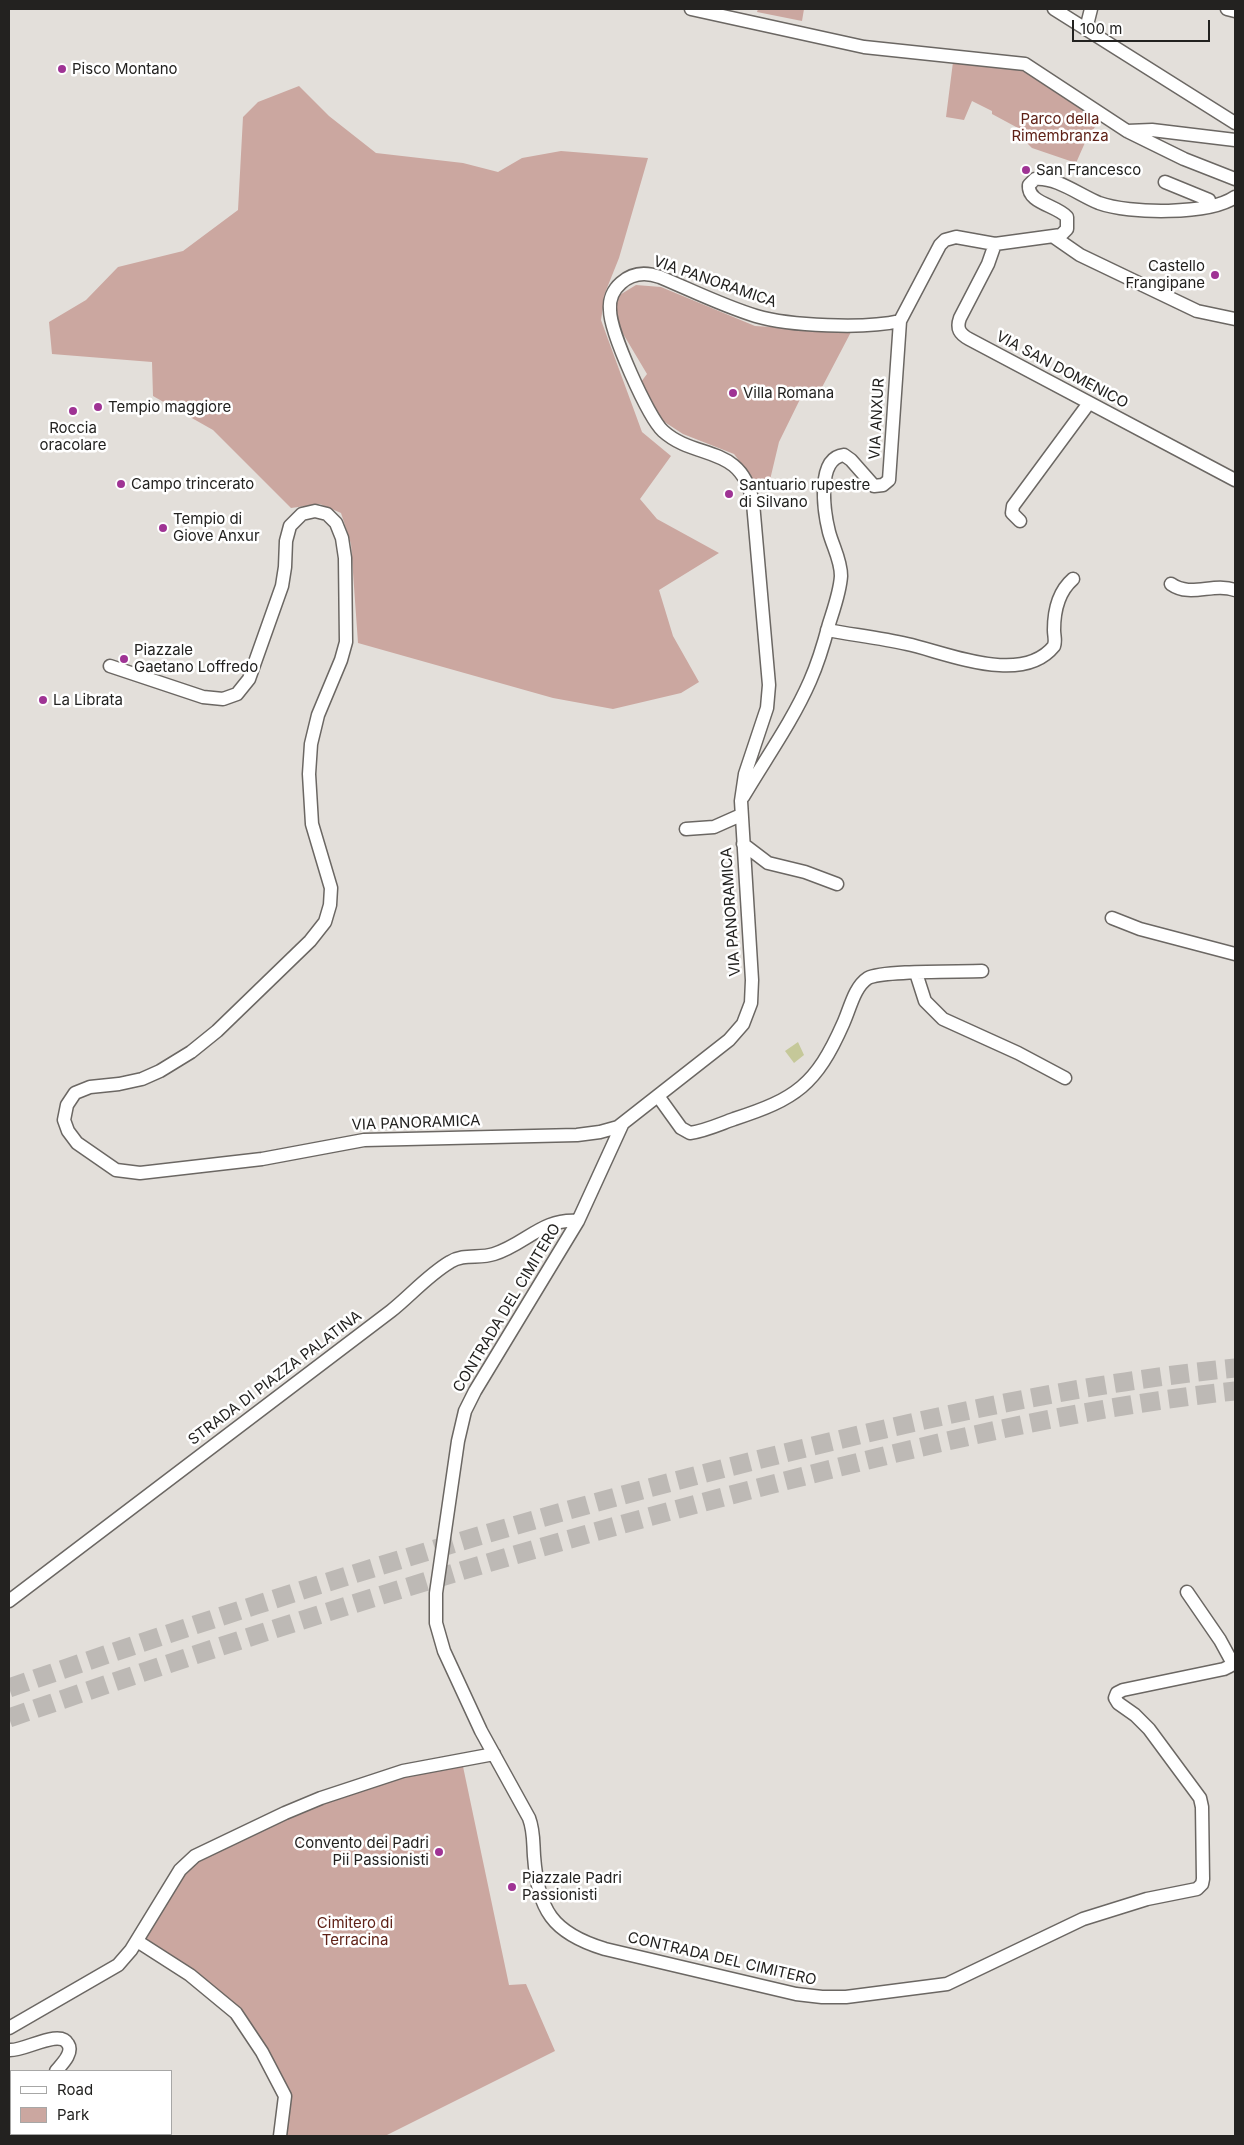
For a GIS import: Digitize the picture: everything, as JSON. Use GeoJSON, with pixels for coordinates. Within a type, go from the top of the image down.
{"type":"FeatureCollection","features":[{"type":"Feature","properties":{"kind":"street"},"geometry":{"type":"LineString","coordinates":[[691,9],[864,47],[1025,64],[1127,131],[1184,159],[1235,179]]}},
{"type":"Feature","properties":{"kind":"street"},"geometry":{"type":"LineString","coordinates":[[1054,9],[1235,122]]}},
{"type":"Feature","properties":{"kind":"street"},"geometry":{"type":"LineString","coordinates":[[1086,29],[1091,9]]}},
{"type":"Feature","properties":{"kind":"street"},"geometry":{"type":"LineString","coordinates":[[1227,9],[1235,11]]}},
{"type":"Feature","properties":{"kind":"street"},"geometry":{"type":"LineString","coordinates":[[1127,131],[1152,130],[1235,140]]}},
{"type":"Feature","properties":{"kind":"street"},"geometry":{"type":"LineString","coordinates":[[1235,196],[1222,203],[1182,209],[1124,210],[1101,204],[1051,182],[1034,179],[1029,185],[1032,197],[1061,211],[1068,219],[1066,231],[1054,238],[1080,255],[1196,311],[1235,319]]}},
{"type":"Feature","properties":{"kind":"street"},"geometry":{"type":"LineString","coordinates":[[1165,182],[1208,200]]}},
{"type":"Feature","properties":{"kind":"street","name":"VIA ANXUR"},"geometry":{"type":"LineString","coordinates":[[741,801],[802,698],[815,668],[839,590],[841,572],[827,520],[825,486],[827,468],[833,459],[844,455],[874,486],[883,485],[888,480],[900,321],[940,245],[945,240],[956,237],[995,244],[1054,238]]}},
{"type":"Feature","properties":{"kind":"street","name":"VIA SAN DOMENICO"},"geometry":{"type":"LineString","coordinates":[[995,244],[985,270],[960,318],[959,331],[969,339],[1235,480]]}},
{"type":"Feature","properties":{"kind":"street","name":"VIA PANORAMICA"},"geometry":{"type":"LineString","coordinates":[[110,666],[203,697],[224,698],[237,694],[249,679],[282,586],[286,541],[290,526],[302,514],[315,511],[327,514],[336,523],[342,538],[346,564],[346,642],[343,656],[318,715],[311,744],[309,774],[312,824],[331,888],[330,905],[325,922],[310,941],[217,1031],[191,1052],[160,1071],[142,1079],[123,1084],[90,1087],[75,1093],[67,1105],[64,1120],[70,1135],[81,1147],[116,1170],[146,1173],[256,1160],[349,1141],[589,1134],[622,1125],[729,1040],[739,1029],[748,1013],[751,1003],[752,980],[741,801],[746,774],[767,708],[769,685],[751,495],[741,474],[726,460],[716,454],[681,443],[659,428],[614,333],[610,312],[611,298],[625,279],[646,274],[656,276],[748,314],[769,319],[861,326],[900,321]]}},
{"type":"Feature","properties":{"kind":"street"},"geometry":{"type":"LineString","coordinates":[[1020,521],[1012,513],[1013,506],[1089,403]]}},
{"type":"Feature","properties":{"kind":"street"},"geometry":{"type":"LineString","coordinates":[[827,630],[905,644],[987,664],[1026,663],[1044,656],[1054,646],[1058,598],[1073,579]]}},
{"type":"Feature","properties":{"kind":"street"},"geometry":{"type":"LineString","coordinates":[[1171,584],[1180,589],[1187,590],[1216,587],[1235,590]]}},
{"type":"Feature","properties":{"kind":"street"},"geometry":{"type":"LineString","coordinates":[[686,829],[714,827],[741,815]]}},
{"type":"Feature","properties":{"kind":"street"},"geometry":{"type":"LineString","coordinates":[[743,844],[768,863],[805,872],[837,884]]}},
{"type":"Feature","properties":{"kind":"street"},"geometry":{"type":"LineString","coordinates":[[1112,918],[1146,931],[1235,954]]}},
{"type":"Feature","properties":{"kind":"street"},"geometry":{"type":"LineString","coordinates":[[658,1096],[681,1128],[690,1133],[779,1103],[803,1086],[824,1061],[856,992],[863,982],[877,974],[982,971]]}},
{"type":"Feature","properties":{"kind":"street"},"geometry":{"type":"LineString","coordinates":[[916,973],[925,1001],[943,1019],[1010,1048],[1065,1078]]}},
{"type":"Feature","properties":{"kind":"street","name":"CONTRADA DEL CIMITERO"},"geometry":{"type":"LineString","coordinates":[[622,1125],[578,1221],[475,1391],[465,1411],[458,1441],[436,1593],[436,1623],[444,1651],[482,1731],[531,1822],[535,1866],[544,1909],[557,1924],[583,1941],[613,1951],[810,1996],[846,1997],[938,1987],[1083,1919],[1147,1900],[1191,1891],[1202,1884],[1202,1807],[1200,1798],[1149,1730],[1135,1714],[1118,1703],[1116,1698],[1117,1693],[1123,1690],[1230,1666],[1232,1662],[1225,1649],[1188,1592]]}},
{"type":"Feature","properties":{"kind":"street","name":"STRADA DI PIAZZA PALATINA"},"geometry":{"type":"LineString","coordinates":[[9,1601],[391,1311],[448,1262],[462,1257],[496,1254],[548,1225],[562,1220],[578,1221]]}},
{"type":"Feature","properties":{"kind":"street"},"geometry":{"type":"LineString","coordinates":[[9,2028],[113,1969],[127,1955],[137,1941],[182,1867],[199,1854],[321,1798],[403,1771],[494,1754]]}},
{"type":"Feature","properties":{"kind":"street"},"geometry":{"type":"LineString","coordinates":[[137,1941],[190,1975],[236,2013],[262,2052],[285,2096],[280,2136]]}},
{"type":"Feature","properties":{"kind":"street"},"geometry":{"type":"LineString","coordinates":[[9,2050],[18,2050],[53,2038],[64,2039],[68,2044],[69,2050],[65,2060],[57,2070]]}},
{"type":"Feature","properties":{"kind":"green space"},"geometry":{"type":"Polygon","coordinates":[[[758,9],[804,9],[802,21],[757,12],[758,9]]]}},
{"type":"Feature","properties":{"kind":"green space","name":"Parco della Rimembranza"},"geometry":{"type":"Polygon","coordinates":[[[953,62],[1022,69],[1100,120],[1087,138],[1076,163],[1032,148],[1027,143],[1031,135],[972,101],[964,120],[946,117],[953,62]]]}},
{"type":"Feature","properties":{"kind":"green space"},"geometry":{"type":"Polygon","coordinates":[[[299,86],[329,116],[376,153],[463,163],[498,172],[522,158],[561,151],[648,158],[619,258],[605,293],[601,320],[642,432],[671,456],[640,499],[657,519],[719,553],[659,590],[673,636],[699,682],[681,693],[613,709],[553,698],[358,643],[351,544],[341,513],[320,504],[291,508],[213,430],[153,396],[152,362],[52,354],[49,322],[86,300],[118,267],[183,251],[238,210],[243,117],[258,102],[299,86]]]}},
{"type":"Feature","properties":{"kind":"green space"},"geometry":{"type":"Polygon","coordinates":[[[636,285],[661,287],[755,326],[851,332],[819,393],[806,387],[779,442],[769,484],[757,488],[734,454],[683,434],[663,421],[641,382],[647,374],[615,317],[618,296],[636,285]]]}},
{"type":"Feature","properties":{"kind":"green space","name":"Cimitero di Terracina"},"geometry":{"type":"Polygon","coordinates":[[[461,1757],[509,1985],[526,1984],[555,2051],[385,2136],[285,2136],[288,2094],[239,2011],[143,1940],[186,1862],[303,1801],[461,1757]]]}},
{"type":"Feature","properties":{"kind":"shaded area"},"geometry":{"type":"Polygon","coordinates":[[[798,1042],[804,1055],[794,1063],[785,1051],[798,1042]]]}},
{"type":"Feature","properties":{"kind":"tunnel"},"geometry":{"type":"LineString","coordinates":[[9,1688],[286,1595],[472,1538],[659,1485],[932,1418],[1113,1384],[1235,1368]]}},
{"type":"Feature","properties":{"kind":"tunnel"},"geometry":{"type":"LineString","coordinates":[[9,1718],[286,1625],[566,1540],[660,1514],[933,1444],[993,1431],[1113,1408],[1235,1391]]}},
{"type":"Feature","properties":{"kind":"place","name":"Pisco Montano"},"geometry":{"type":"Point","coordinates":[62,69]}},
{"type":"Feature","properties":{"kind":"place","name":"San Francesco"},"geometry":{"type":"Point","coordinates":[1026,170]}},
{"type":"Feature","properties":{"kind":"place","name":"Castello Frangipane"},"geometry":{"type":"Point","coordinates":[1215,275]}},
{"type":"Feature","properties":{"kind":"place","name":"Villa Romana"},"geometry":{"type":"Point","coordinates":[733,393]}},
{"type":"Feature","properties":{"kind":"place","name":"Tempio maggiore"},"geometry":{"type":"Point","coordinates":[98,407]}},
{"type":"Feature","properties":{"kind":"place","name":"Roccia oracolare"},"geometry":{"type":"Point","coordinates":[73,411]}},
{"type":"Feature","properties":{"kind":"place","name":"Campo trincerato"},"geometry":{"type":"Point","coordinates":[121,484]}},
{"type":"Feature","properties":{"kind":"place","name":"Santuario rupestre di Silvano"},"geometry":{"type":"Point","coordinates":[729,494]}},
{"type":"Feature","properties":{"kind":"place","name":"Tempio di Giove Anxur"},"geometry":{"type":"Point","coordinates":[163,528]}},
{"type":"Feature","properties":{"kind":"place","name":"Piazzale Gaetano Loffredo"},"geometry":{"type":"Point","coordinates":[124,659]}},
{"type":"Feature","properties":{"kind":"place","name":"La Librata"},"geometry":{"type":"Point","coordinates":[43,700]}},
{"type":"Feature","properties":{"kind":"place","name":"Convento dei Padri Pii Passionisti"},"geometry":{"type":"Point","coordinates":[439,1852]}},
{"type":"Feature","properties":{"kind":"place","name":"Piazzale Padri Passionisti"},"geometry":{"type":"Point","coordinates":[512,1887]}}]}
